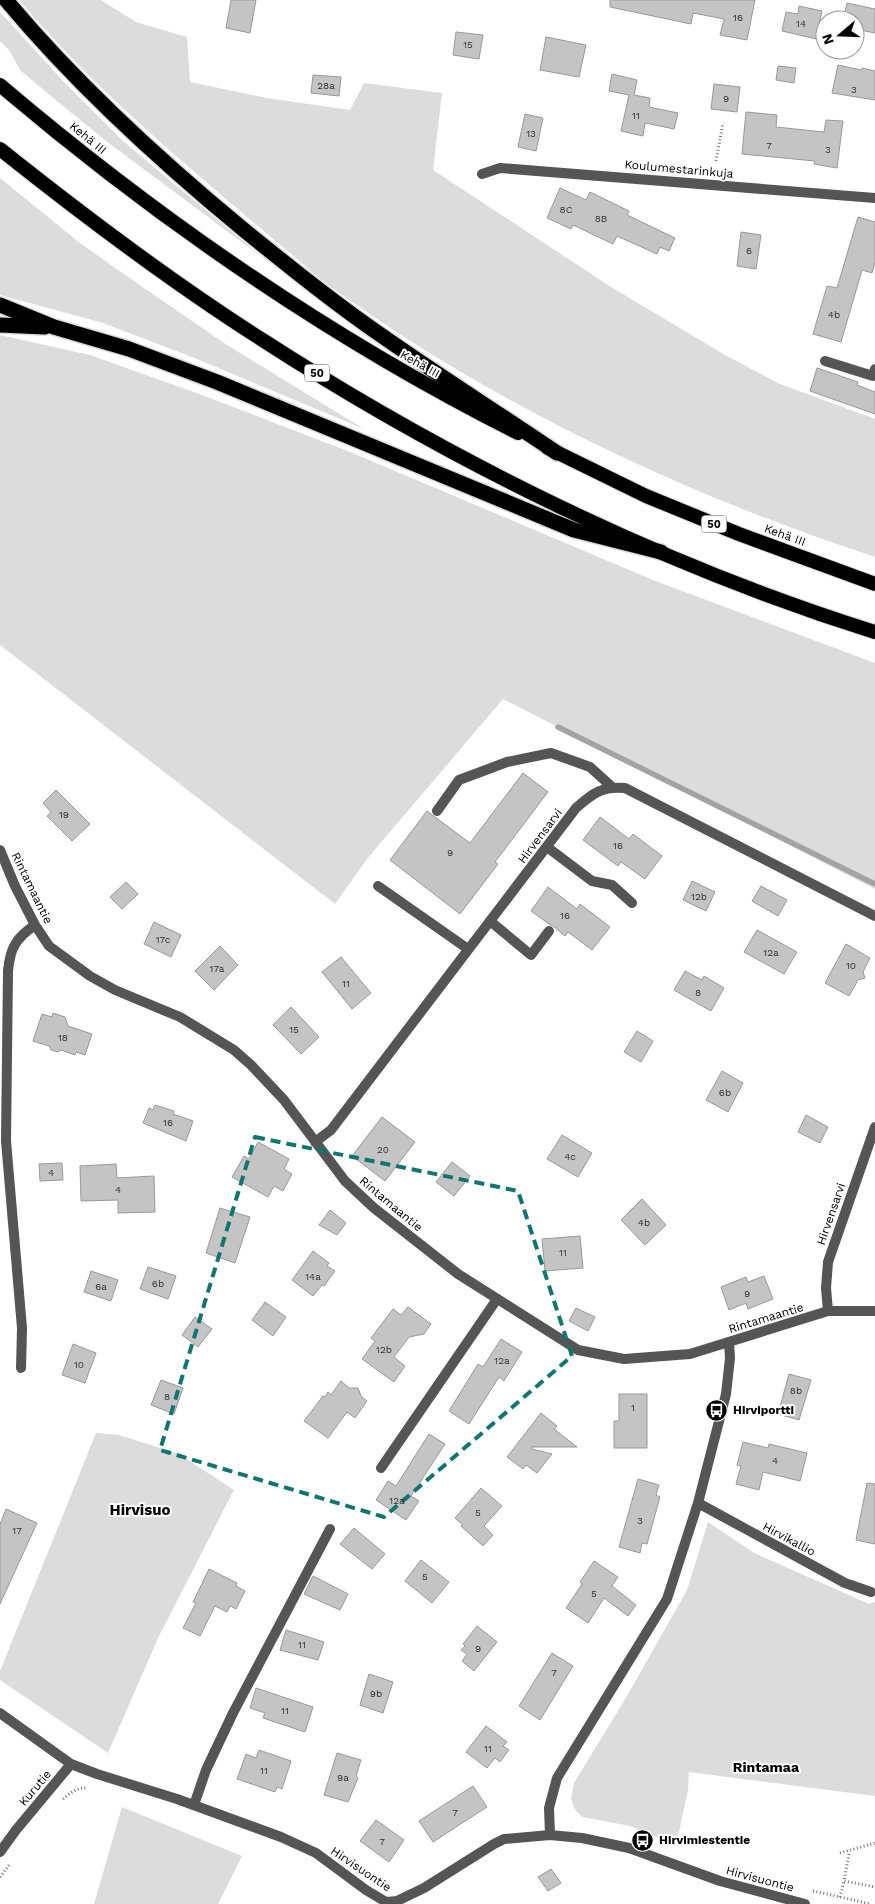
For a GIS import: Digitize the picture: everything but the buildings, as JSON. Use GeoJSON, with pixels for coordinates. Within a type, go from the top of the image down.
{"type":"FeatureCollection","features":[{"type":"Feature","properties":{"kind":"highway"},"geometry":{"type":"LineString","coordinates":[[6,0],[43,45],[110,112],[194,188],[270,251],[387,340],[557,453]]}},
{"type":"Feature","properties":{"kind":"highway","name":"Kehä III"},"geometry":{"type":"LineString","coordinates":[[0,85],[126,187],[294,305],[383,361],[466,407],[646,496],[875,584]]}},
{"type":"Feature","properties":{"kind":"highway","name":"50"},"geometry":{"type":"LineString","coordinates":[[0,149],[90,220],[261,339],[440,445],[577,515],[661,552],[741,585],[875,632]]}},
{"type":"Feature","properties":{"kind":"highway"},"geometry":{"type":"LineString","coordinates":[[0,305],[54,327],[129,349],[217,382],[574,530],[661,552]]}},
{"type":"Feature","properties":{"kind":"highway"},"geometry":{"type":"LineString","coordinates":[[0,325],[54,327]]}},
{"type":"Feature","properties":{"kind":"street","name":"Koulumestarinkuja"},"geometry":{"type":"LineString","coordinates":[[482,174],[500,168],[875,198]]}},
{"type":"Feature","properties":{"kind":"street"},"geometry":{"type":"LineString","coordinates":[[825,361],[874,374]]}},
{"type":"Feature","properties":{"kind":"street"},"geometry":{"type":"LineString","coordinates":[[437,811],[459,780],[507,762],[551,753],[590,767],[612,787],[626,788],[875,916]]}},
{"type":"Feature","properties":{"kind":"street","name":"Hirvensarvi"},"geometry":{"type":"LineString","coordinates":[[316,1142],[331,1130],[576,808],[592,794],[612,787]]}},
{"type":"Feature","properties":{"kind":"street"},"geometry":{"type":"LineString","coordinates":[[547,847],[592,882],[612,885],[632,903]]}},
{"type":"Feature","properties":{"kind":"street","name":"Rintamaantie"},"geometry":{"type":"LineString","coordinates":[[0,850],[15,886],[35,925],[49,946],[90,976],[115,990],[180,1017],[234,1050],[284,1100],[345,1181],[374,1208],[458,1274],[578,1350],[600,1356],[624,1359],[690,1354],[828,1311],[875,1311]]}},
{"type":"Feature","properties":{"kind":"street"},"geometry":{"type":"LineString","coordinates":[[378,886],[468,950]]}},
{"type":"Feature","properties":{"kind":"street"},"geometry":{"type":"LineString","coordinates":[[490,921],[531,956],[549,931]]}},
{"type":"Feature","properties":{"kind":"street"},"geometry":{"type":"LineString","coordinates":[[21,1368],[22,1328],[6,1141],[8,971],[10,954],[21,935],[35,925]]}},
{"type":"Feature","properties":{"kind":"street","name":"Hirvensarvi"},"geometry":{"type":"LineString","coordinates":[[828,1311],[826,1288],[828,1262],[875,1127]]}},
{"type":"Feature","properties":{"kind":"street"},"geometry":{"type":"LineString","coordinates":[[381,1468],[497,1299]]}},
{"type":"Feature","properties":{"kind":"street"},"geometry":{"type":"LineString","coordinates":[[550,1834],[550,1808],[557,1778],[667,1599],[698,1503],[726,1394],[730,1358],[729,1342]]}},
{"type":"Feature","properties":{"kind":"street","name":"Hirvikallio"},"geometry":{"type":"LineString","coordinates":[[698,1503],[845,1583],[871,1592]]}},
{"type":"Feature","properties":{"kind":"street"},"geometry":{"type":"LineString","coordinates":[[194,1805],[206,1770],[229,1721],[330,1529]]}},
{"type":"Feature","properties":{"kind":"street","name":"Hirvisuontie"},"geometry":{"type":"LineString","coordinates":[[0,1713],[71,1764],[281,1836],[316,1853],[385,1903],[397,1901],[424,1888],[504,1839],[550,1834],[582,1838],[629,1848],[720,1881],[805,1904]]}},
{"type":"Feature","properties":{"kind":"street","name":"Kurutie"},"geometry":{"type":"LineString","coordinates":[[0,1852],[71,1764]]}},
{"type":"Feature","properties":{"kind":"path"},"geometry":{"type":"LineString","coordinates":[[716,161],[722,123]]}},
{"type":"Feature","properties":{"kind":"path"},"geometry":{"type":"LineString","coordinates":[[59,1803],[70,1793],[83,1788],[91,1788]]}},
{"type":"Feature","properties":{"kind":"path"},"geometry":{"type":"LineString","coordinates":[[840,1853],[875,1843]]}},
{"type":"Feature","properties":{"kind":"path"},"geometry":{"type":"LineString","coordinates":[[840,1897],[849,1854]]}},
{"type":"Feature","properties":{"kind":"path"},"geometry":{"type":"LineString","coordinates":[[0,1877],[12,1861]]}},
{"type":"Feature","properties":{"kind":"path"},"geometry":{"type":"LineString","coordinates":[[844,1881],[875,1887]]}},
{"type":"Feature","properties":{"kind":"highlighted area"},"geometry":{"type":"Polygon","coordinates":[[[255,1137],[518,1191],[572,1356],[384,1517],[160,1450],[255,1137]]]}},
{"type":"Feature","properties":{"kind":"shaded area"},"geometry":{"type":"Polygon","coordinates":[[[19,0],[101,0],[136,22],[187,37],[190,82],[267,98],[350,110],[364,83],[442,93],[433,170],[611,287],[725,355],[780,384],[875,419],[875,557],[731,504],[591,442],[523,407],[391,329],[322,281],[173,154],[82,69],[19,0]]]}},
{"type":"Feature","properties":{"kind":"shaded area"},"geometry":{"type":"Polygon","coordinates":[[[0,12],[63,81],[123,141],[263,258],[110,144],[20,70],[9,50],[0,41],[0,12]]]}},
{"type":"Feature","properties":{"kind":"shaded area"},"geometry":{"type":"Polygon","coordinates":[[[0,178],[80,243],[141,286],[227,345],[364,429],[197,359],[103,323],[0,295],[0,178]]]}},
{"type":"Feature","properties":{"kind":"shaded area"},"geometry":{"type":"Polygon","coordinates":[[[0,335],[90,355],[202,395],[350,452],[653,580],[875,663],[875,889],[503,699],[367,859],[335,904],[0,645],[0,335]]]}},
{"type":"Feature","properties":{"kind":"shaded area"},"geometry":{"type":"Polygon","coordinates":[[[96,1433],[119,1435],[179,1454],[234,1490],[159,1636],[108,1753],[0,1680],[0,1671],[96,1433]]]}},
{"type":"Feature","properties":{"kind":"shaded area"},"geometry":{"type":"Polygon","coordinates":[[[708,1522],[754,1553],[869,1604],[875,1602],[875,1796],[689,1772],[688,1790],[676,1846],[630,1826],[582,1817],[574,1808],[571,1798],[574,1783],[627,1696],[687,1590],[708,1522]]]}},
{"type":"Feature","properties":{"kind":"shaded area"},"geometry":{"type":"Polygon","coordinates":[[[122,1807],[242,1856],[218,1904],[94,1904],[122,1807]]]}},
{"type":"Feature","properties":{"kind":"waterway"},"geometry":{"type":"LineString","coordinates":[[558,727],[875,884]]}},
{"type":"Feature","properties":{"kind":"place","name":"Hirviportti"},"geometry":{"type":"Point","coordinates":[717,1410]}},
{"type":"Feature","properties":{"kind":"place","name":"Hirvimiestentie"},"geometry":{"type":"Point","coordinates":[643,1840]}},
{"type":"Feature","properties":{"kind":"district","name":"Hirvisuo"},"geometry":{"type":"Point","coordinates":[140,1510]}},
{"type":"Feature","properties":{"kind":"district","name":"Rintamaa"},"geometry":{"type":"Point","coordinates":[766,1767]}}]}
